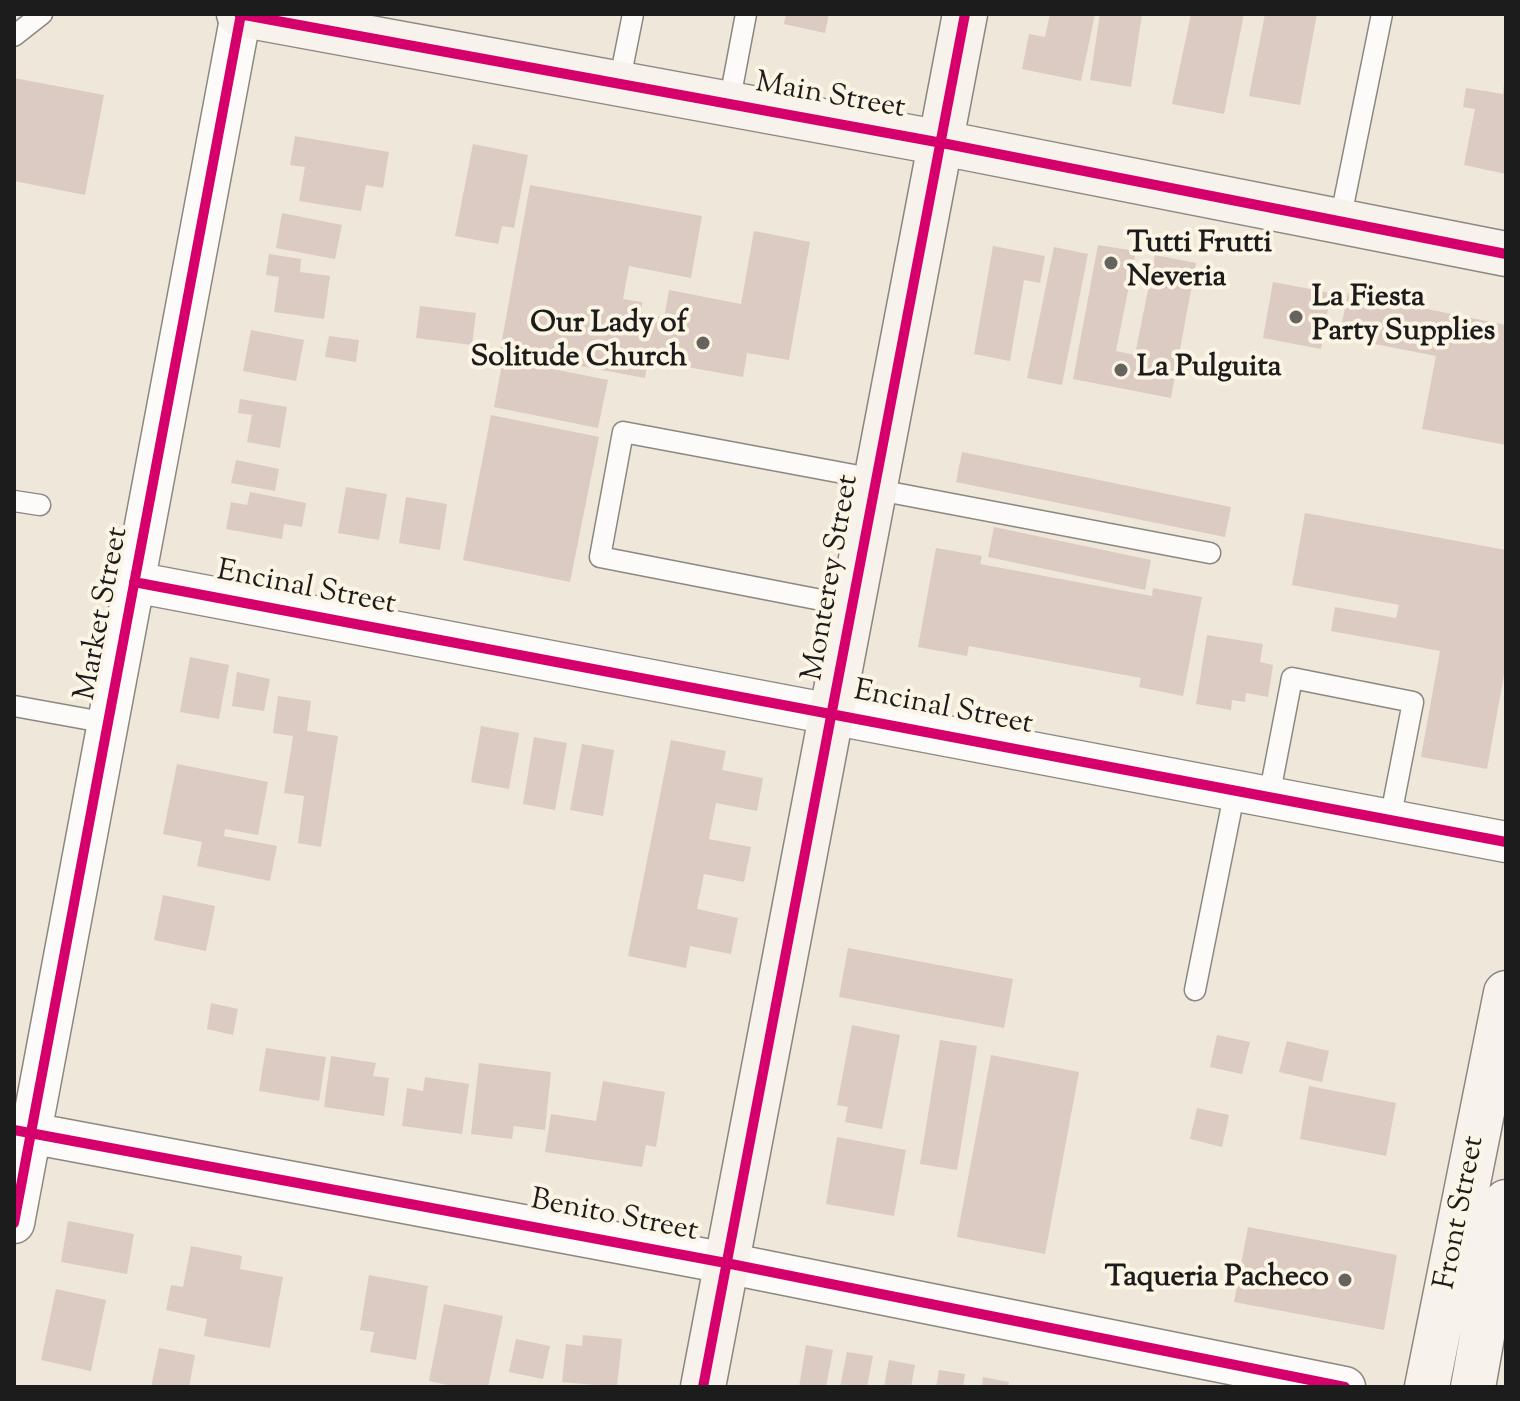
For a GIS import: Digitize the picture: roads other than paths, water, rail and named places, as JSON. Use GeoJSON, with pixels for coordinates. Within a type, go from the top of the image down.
{"type":"FeatureCollection","features":[{"type":"Feature","properties":{"kind":"street","name":"Main Street"},"geometry":{"type":"LineString","coordinates":[[240,14],[942,143],[1506,254]]}},
{"type":"Feature","properties":{"kind":"street","name":"Market Street"},"geometry":{"type":"LineString","coordinates":[[14,1223],[23,1132],[108,723],[240,14]]}},
{"type":"Feature","properties":{"kind":"street","name":"Monterey Street"},"geometry":{"type":"LineString","coordinates":[[703,1387],[965,14]]}},
{"type":"Feature","properties":{"kind":"street","name":"Encinal Street"},"geometry":{"type":"LineString","coordinates":[[134,582],[1506,842]]}},
{"type":"Feature","properties":{"kind":"street","name":"Front Street"},"geometry":{"type":"LineString","coordinates":[[1427,1387],[1506,993]]}},
{"type":"Feature","properties":{"kind":"street","name":"Benito Street"},"geometry":{"type":"LineString","coordinates":[[23,1132],[726,1263],[1345,1387]]}},
{"type":"Feature","properties":{"kind":"street","name":"Front Street"},"geometry":{"type":"LineString","coordinates":[[1473,1387],[1506,1202]]}},
{"type":"Feature","properties":{"kind":"lane"},"geometry":{"type":"LineString","coordinates":[[14,36],[42,14]]}},
{"type":"Feature","properties":{"kind":"lane"},"geometry":{"type":"LineString","coordinates":[[619,84],[633,14]]}},
{"type":"Feature","properties":{"kind":"lane"},"geometry":{"type":"LineString","coordinates":[[729,104],[746,14]]}},
{"type":"Feature","properties":{"kind":"lane"},"geometry":{"type":"LineString","coordinates":[[1340,221],[1382,14]]}},
{"type":"Feature","properties":{"kind":"lane"},"geometry":{"type":"LineString","coordinates":[[852,606],[600,557],[623,432],[1210,553]]}},
{"type":"Feature","properties":{"kind":"lane"},"geometry":{"type":"LineString","coordinates":[[14,501],[40,505]]}},
{"type":"Feature","properties":{"kind":"lane"},"geometry":{"type":"LineString","coordinates":[[1195,990],[1252,793],[1292,678],[1413,702],[1390,820]]}},
{"type":"Feature","properties":{"kind":"lane"},"geometry":{"type":"LineString","coordinates":[[14,706],[108,723]]}},
{"type":"Feature","properties":{"kind":"place","name":"Tutti Frutti Neveria"},"geometry":{"type":"Point","coordinates":[1111,263]}},
{"type":"Feature","properties":{"kind":"place","name":"La Fiesta Party Supplies"},"geometry":{"type":"Point","coordinates":[1296,317]}},
{"type":"Feature","properties":{"kind":"place","name":"Our Lady of Solitude Church"},"geometry":{"type":"Point","coordinates":[703,343]}},
{"type":"Feature","properties":{"kind":"place","name":"La Pulguita"},"geometry":{"type":"Point","coordinates":[1121,370]}},
{"type":"Feature","properties":{"kind":"place","name":"Taqueria Pacheco"},"geometry":{"type":"Point","coordinates":[1345,1280]}}]}
